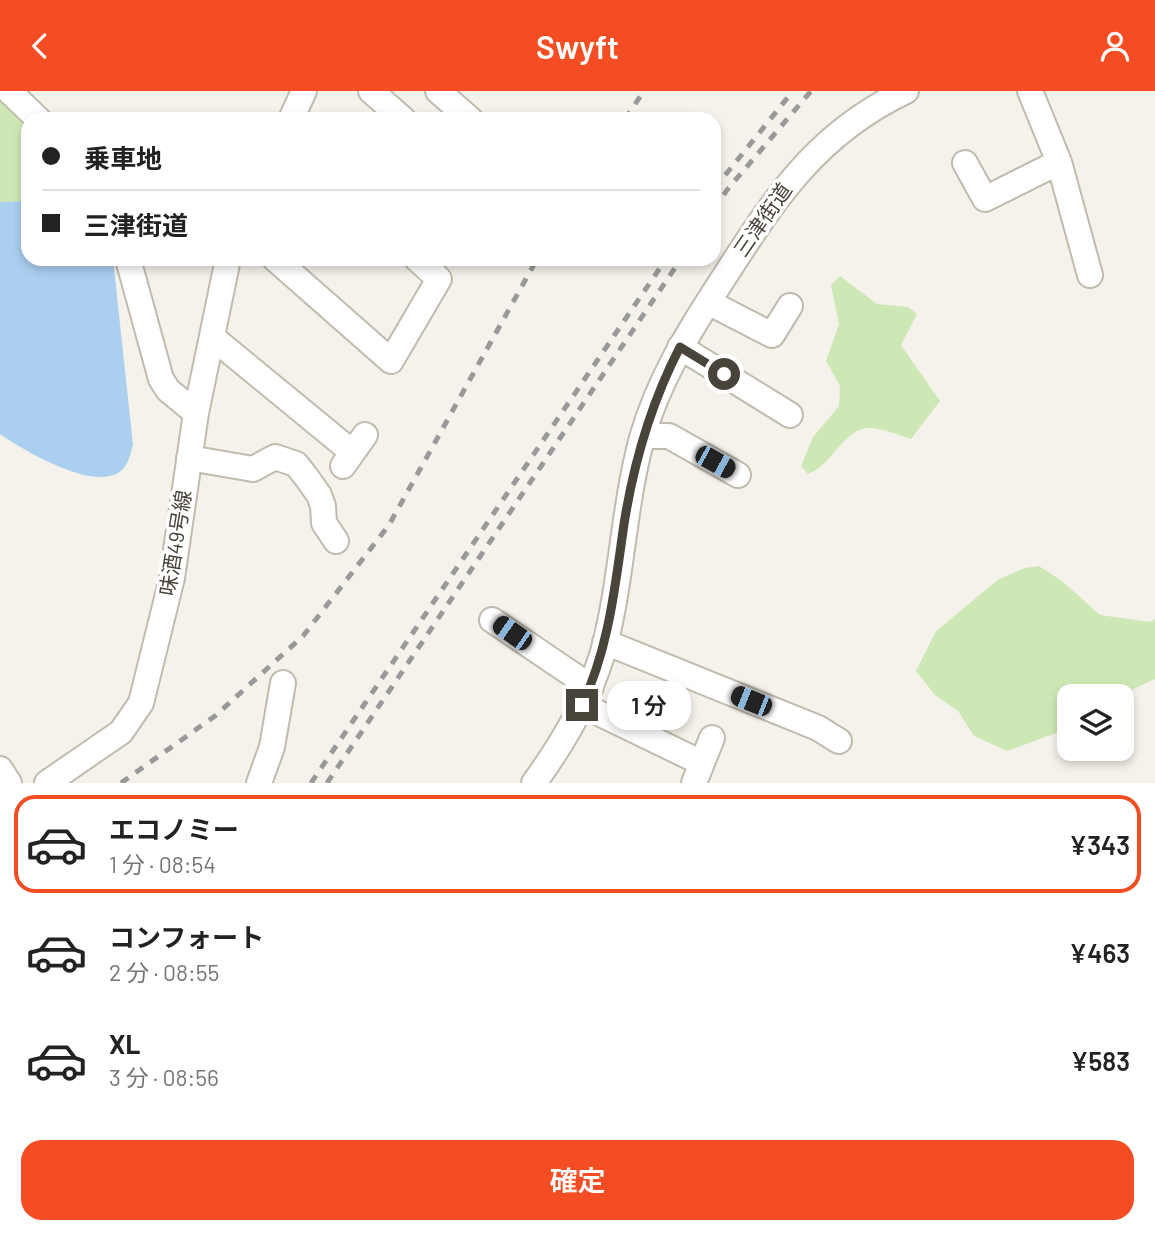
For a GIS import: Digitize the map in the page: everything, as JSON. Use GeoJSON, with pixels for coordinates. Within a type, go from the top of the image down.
{"type":"FeatureCollection","features":[{"type":"Feature","properties":{"kind":"street"},"geometry":{"type":"LineString","coordinates":[[9,91],[31,112]]}},
{"type":"Feature","properties":{"kind":"street"},"geometry":{"type":"LineString","coordinates":[[294,112],[303,91]]}},
{"type":"Feature","properties":{"kind":"street"},"geometry":{"type":"LineString","coordinates":[[371,91],[395,112]]}},
{"type":"Feature","properties":{"kind":"street","name":"三津街道"},"geometry":{"type":"LineString","coordinates":[[537,782],[586,696],[605,642],[631,486],[643,436],[655,400],[680,347],[775,199],[799,169],[822,146],[856,120],[906,91]]}},
{"type":"Feature","properties":{"kind":"street"},"geometry":{"type":"LineString","coordinates":[[1030,91],[1059,162],[1090,275]]}},
{"type":"Feature","properties":{"kind":"street"},"geometry":{"type":"LineString","coordinates":[[441,102],[458,112]]}},
{"type":"Feature","properties":{"kind":"street"},"geometry":{"type":"LineString","coordinates":[[965,163],[985,199],[1059,162]]}},
{"type":"Feature","properties":{"kind":"street"},"geometry":{"type":"LineString","coordinates":[[130,266],[162,379],[168,390],[196,413]]}},
{"type":"Feature","properties":{"kind":"street","name":"味酒49号線"},"geometry":{"type":"LineString","coordinates":[[47,782],[121,732],[141,703],[172,578],[196,413],[227,266]]}},
{"type":"Feature","properties":{"kind":"street"},"geometry":{"type":"LineString","coordinates":[[283,266],[391,361],[439,279],[425,266]]}},
{"type":"Feature","properties":{"kind":"street"},"geometry":{"type":"LineString","coordinates":[[708,302],[772,335],[790,306]]}},
{"type":"Feature","properties":{"kind":"street"},"geometry":{"type":"LineString","coordinates":[[212,337],[312,405],[353,451]]}},
{"type":"Feature","properties":{"kind":"street"},"geometry":{"type":"LineString","coordinates":[[680,347],[790,415]]}},
{"type":"Feature","properties":{"kind":"street"},"geometry":{"type":"LineString","coordinates":[[643,436],[669,436],[738,475]]}},
{"type":"Feature","properties":{"kind":"street"},"geometry":{"type":"LineString","coordinates":[[189,458],[253,469],[275,457],[296,464],[318,495],[323,506],[324,523],[336,541]]}},
{"type":"Feature","properties":{"kind":"street"},"geometry":{"type":"LineString","coordinates":[[492,620],[586,696],[698,773],[712,738]]}},
{"type":"Feature","properties":{"kind":"street"},"geometry":{"type":"LineString","coordinates":[[605,642],[818,728],[839,741]]}},
{"type":"Feature","properties":{"kind":"street"},"geometry":{"type":"LineString","coordinates":[[259,782],[272,747],[282,683]]}},
{"type":"Feature","properties":{"kind":"street"},"geometry":{"type":"LineString","coordinates":[[0,769],[9,782]]}},
{"type":"Feature","properties":{"kind":"green space"},"geometry":{"type":"Polygon","coordinates":[[[0,96],[21,122],[21,202],[0,202],[0,96]]]}},
{"type":"Feature","properties":{"kind":"green space"},"geometry":{"type":"Polygon","coordinates":[[[840,276],[877,304],[908,307],[917,314],[901,345],[940,401],[911,439],[878,429],[863,429],[846,439],[825,463],[808,474],[801,466],[813,437],[839,406],[840,386],[826,361],[839,324],[831,285],[840,276]]]}},
{"type":"Feature","properties":{"kind":"green space"},"geometry":{"type":"Polygon","coordinates":[[[1039,566],[1062,581],[1100,615],[1150,622],[1155,619],[1155,679],[1134,689],[1134,684],[1057,684],[1057,733],[1007,751],[974,736],[958,711],[935,695],[916,671],[936,631],[999,579],[1025,568],[1039,566]]]}},
{"type":"Feature","properties":{"kind":"water"},"geometry":{"type":"Polygon","coordinates":[[[21,201],[21,266],[114,266],[133,445],[122,470],[110,476],[95,477],[60,467],[0,434],[0,202],[21,201]]]}},
{"type":"Feature","properties":{"kind":"railway"},"geometry":{"type":"LineString","coordinates":[[630,112],[644,91]]}},
{"type":"Feature","properties":{"kind":"railway"},"geometry":{"type":"LineString","coordinates":[[721,180],[793,91]]}},
{"type":"Feature","properties":{"kind":"railway"},"geometry":{"type":"LineString","coordinates":[[721,199],[811,91]]}},
{"type":"Feature","properties":{"kind":"railway"},"geometry":{"type":"LineString","coordinates":[[121,783],[215,716],[303,636],[389,525],[533,266]]}},
{"type":"Feature","properties":{"kind":"railway"},"geometry":{"type":"LineString","coordinates":[[311,783],[661,266]]}},
{"type":"Feature","properties":{"kind":"railway"},"geometry":{"type":"LineString","coordinates":[[327,783],[676,266]]}},
{"type":"Feature","properties":{"kind":"route"},"geometry":{"type":"LineString","coordinates":[[582,705],[603,651],[620,567],[624,524],[634,474],[655,400],[680,347],[724,374]]}}]}
